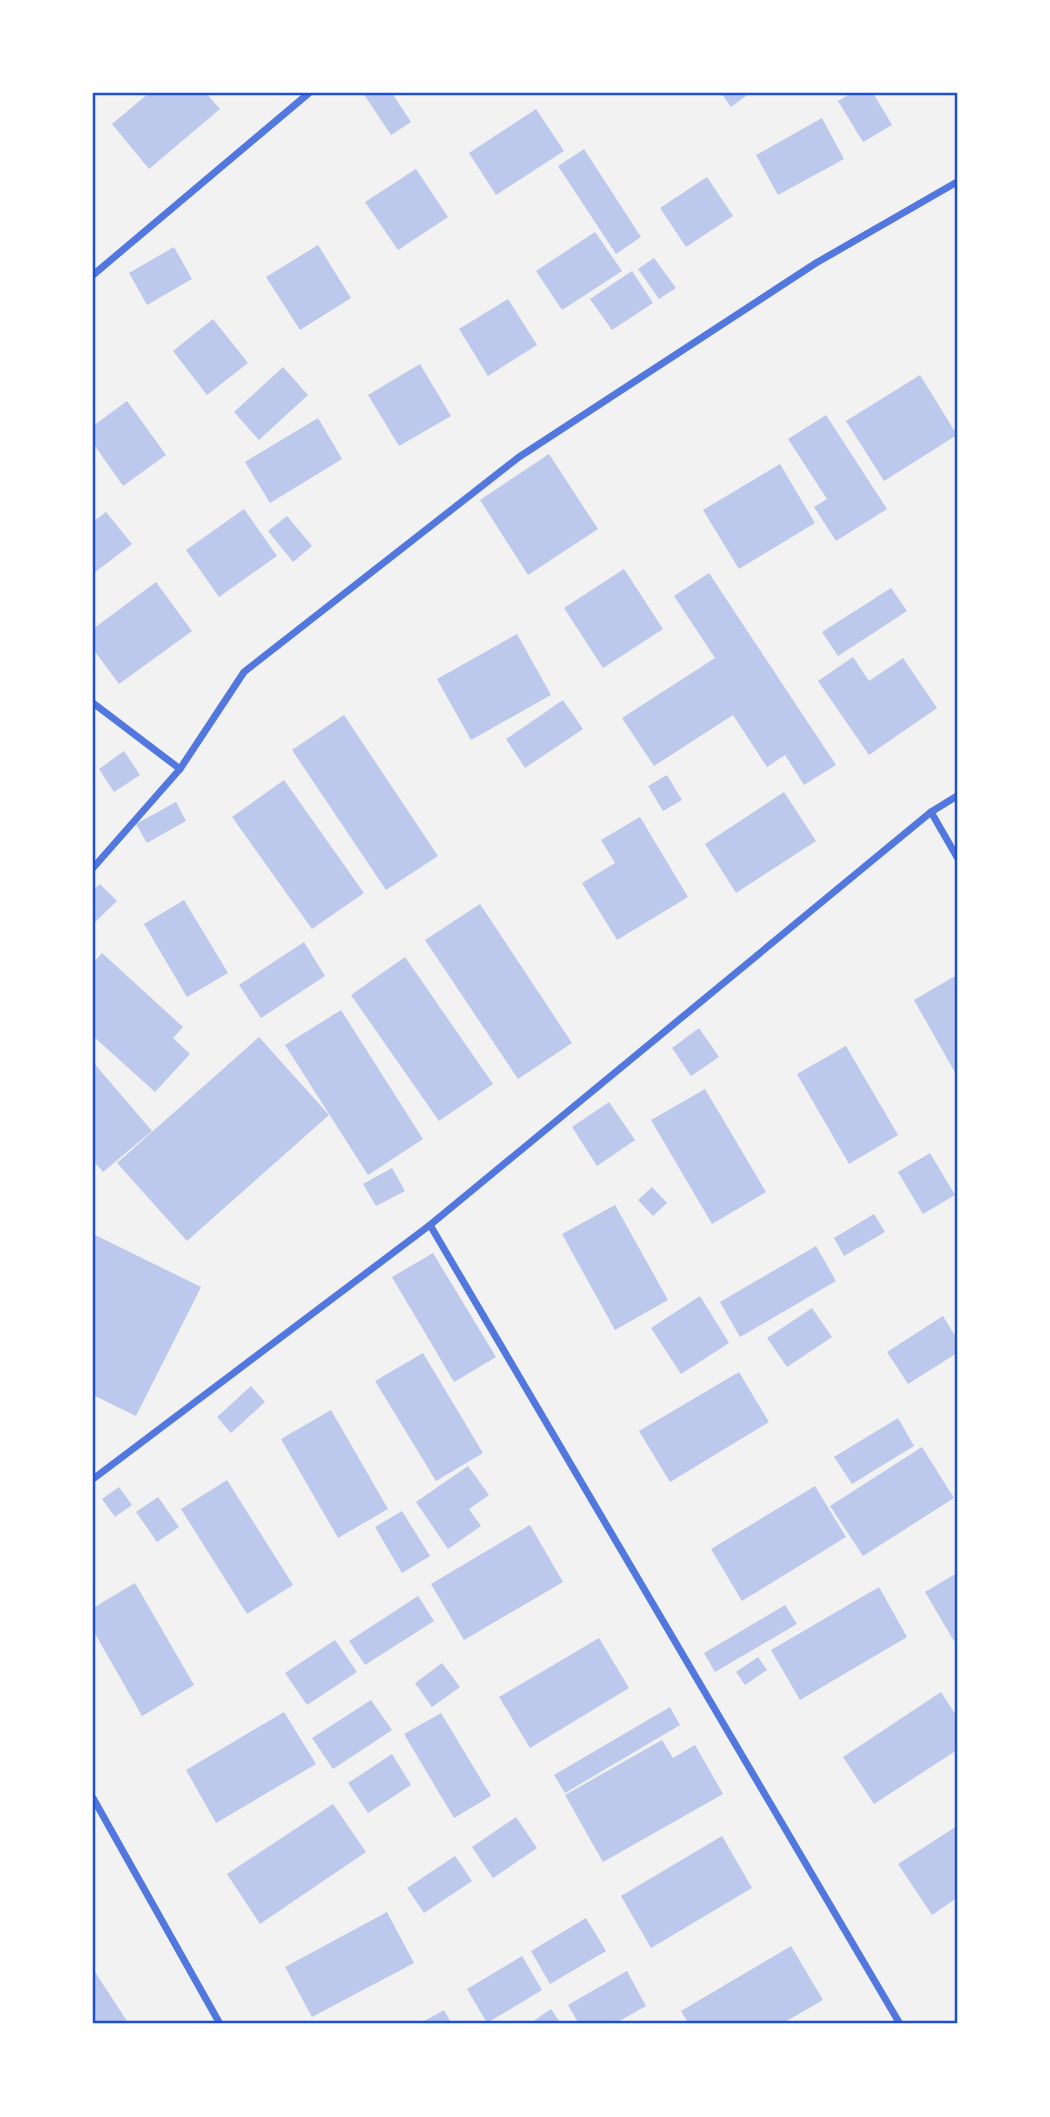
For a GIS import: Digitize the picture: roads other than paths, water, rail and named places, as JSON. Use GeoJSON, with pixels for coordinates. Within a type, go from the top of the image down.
{"type":"FeatureCollection","features":[{"type":"Feature","properties":{"kind":"street"},"geometry":{"type":"LineString","coordinates":[[93,275],[309,93]]}},
{"type":"Feature","properties":{"kind":"street"},"geometry":{"type":"LineString","coordinates":[[93,868],[180,769],[244,672],[519,457],[816,264],[957,182]]}},
{"type":"Feature","properties":{"kind":"street"},"geometry":{"type":"LineString","coordinates":[[93,703],[180,769]]}},
{"type":"Feature","properties":{"kind":"street"},"geometry":{"type":"LineString","coordinates":[[93,1479],[430,1226],[931,813],[957,796]]}},
{"type":"Feature","properties":{"kind":"street"},"geometry":{"type":"LineString","coordinates":[[931,813],[957,858]]}},
{"type":"Feature","properties":{"kind":"street"},"geometry":{"type":"LineString","coordinates":[[430,1226],[900,2024]]}},
{"type":"Feature","properties":{"kind":"street"},"geometry":{"type":"LineString","coordinates":[[93,1798],[220,2024]]}}]}
